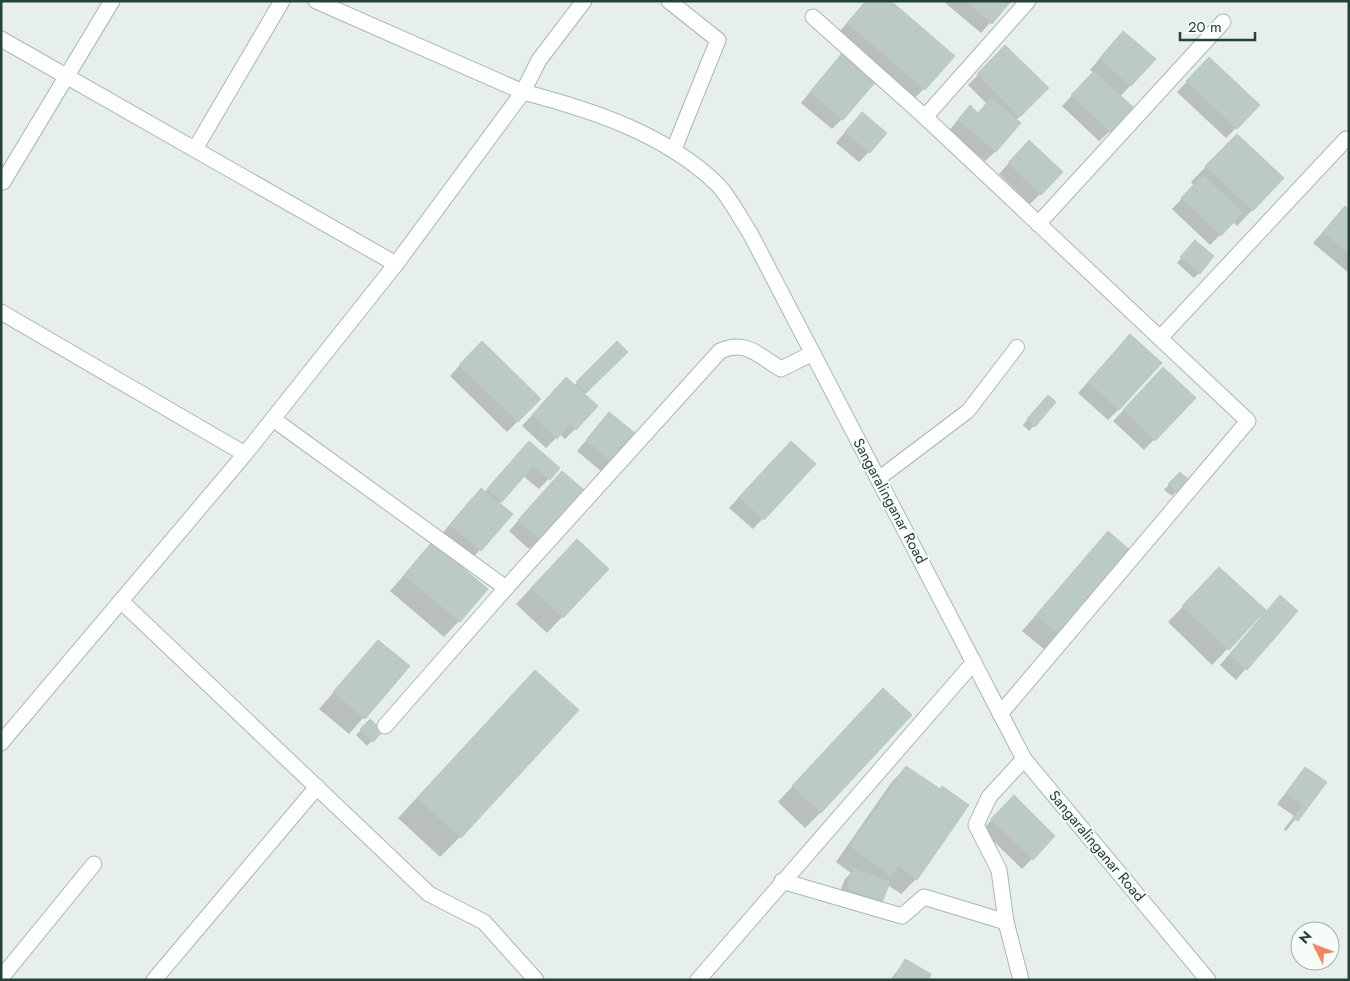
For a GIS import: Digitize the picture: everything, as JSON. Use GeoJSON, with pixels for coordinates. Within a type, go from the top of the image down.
{"type":"FeatureCollection","features":[{"type":"Feature","properties":{"kind":"street"},"geometry":{"type":"LineString","coordinates":[[1,181],[3,182],[68,77],[112,1]]}},
{"type":"Feature","properties":{"kind":"street"},"geometry":{"type":"LineString","coordinates":[[195,149],[282,1]]}},
{"type":"Feature","properties":{"kind":"street","name":"Sangaralinganar Road"},"geometry":{"type":"LineString","coordinates":[[316,1],[523,92],[582,108],[674,149],[719,186],[750,233],[1024,759],[1208,980]]}},
{"type":"Feature","properties":{"kind":"street"},"geometry":{"type":"LineString","coordinates":[[1,743],[245,454],[396,264],[523,92],[539,60],[584,1]]}},
{"type":"Feature","properties":{"kind":"street"},"geometry":{"type":"LineString","coordinates":[[669,1],[718,40],[674,149]]}},
{"type":"Feature","properties":{"kind":"street"},"geometry":{"type":"LineString","coordinates":[[924,117],[1028,1]]}},
{"type":"Feature","properties":{"kind":"street"},"geometry":{"type":"LineString","coordinates":[[813,17],[924,117],[1248,421],[1000,714]]}},
{"type":"Feature","properties":{"kind":"street"},"geometry":{"type":"LineString","coordinates":[[1038,224],[1223,22]]}},
{"type":"Feature","properties":{"kind":"street"},"geometry":{"type":"LineString","coordinates":[[1,39],[396,264]]}},
{"type":"Feature","properties":{"kind":"street"},"geometry":{"type":"LineString","coordinates":[[1160,338],[1346,139]]}},
{"type":"Feature","properties":{"kind":"street"},"geometry":{"type":"LineString","coordinates":[[1,312],[245,454]]}},
{"type":"Feature","properties":{"kind":"street"},"geometry":{"type":"LineString","coordinates":[[385,726],[506,588],[720,352],[732,346],[742,346],[782,369],[813,353]]}},
{"type":"Feature","properties":{"kind":"street"},"geometry":{"type":"LineString","coordinates":[[273,419],[506,588]]}},
{"type":"Feature","properties":{"kind":"street"},"geometry":{"type":"LineString","coordinates":[[122,602],[429,894],[484,922],[536,980]]}},
{"type":"Feature","properties":{"kind":"street"},"geometry":{"type":"LineString","coordinates":[[698,980],[974,662]]}},
{"type":"Feature","properties":{"kind":"street"},"geometry":{"type":"LineString","coordinates":[[1021,980],[1006,922],[999,870],[976,825],[989,797],[1024,759]]}},
{"type":"Feature","properties":{"kind":"street"},"geometry":{"type":"LineString","coordinates":[[154,980],[317,787]]}},
{"type":"Feature","properties":{"kind":"street"},"geometry":{"type":"LineString","coordinates":[[1,978],[94,864]]}},
{"type":"Feature","properties":{"kind":"street"},"geometry":{"type":"LineString","coordinates":[[782,881],[902,916],[924,897],[1006,922]]}},
{"type":"Feature","properties":{"kind":"lane"},"geometry":{"type":"LineString","coordinates":[[878,478],[968,411],[1017,347]]}},
{"type":"Feature","properties":{"kind":"building"},"geometry":{"type":"Polygon","coordinates":[[[866,1],[891,1],[955,56],[925,90],[847,23],[866,1]]]}},
{"type":"Feature","properties":{"kind":"building"},"geometry":{"type":"Polygon","coordinates":[[[965,1],[1011,1],[992,24],[965,1]]]}},
{"type":"Feature","properties":{"kind":"building"},"geometry":{"type":"Polygon","coordinates":[[[1123,31],[1156,59],[1131,86],[1099,59],[1123,31]]]}},
{"type":"Feature","properties":{"kind":"building"},"geometry":{"type":"Polygon","coordinates":[[[1005,45],[1049,88],[1020,117],[977,74],[1005,45]]]}},
{"type":"Feature","properties":{"kind":"building"},"geometry":{"type":"Polygon","coordinates":[[[843,52],[877,80],[843,120],[810,92],[843,52]]]}},
{"type":"Feature","properties":{"kind":"building"},"geometry":{"type":"Polygon","coordinates":[[[1209,57],[1260,105],[1237,129],[1186,81],[1209,57]]]}},
{"type":"Feature","properties":{"kind":"building"},"geometry":{"type":"Polygon","coordinates":[[[1094,71],[1133,107],[1110,132],[1071,95],[1094,71]]]}},
{"type":"Feature","properties":{"kind":"building"},"geometry":{"type":"Polygon","coordinates":[[[991,98],[1021,123],[996,152],[958,120],[970,105],[978,113],[991,98]]]}},
{"type":"Feature","properties":{"kind":"building"},"geometry":{"type":"Polygon","coordinates":[[[862,112],[887,133],[870,153],[845,132],[862,112]]]}},
{"type":"Feature","properties":{"kind":"building"},"geometry":{"type":"Polygon","coordinates":[[[1237,134],[1284,178],[1253,211],[1205,166],[1237,134]]]}},
{"type":"Feature","properties":{"kind":"building"},"geometry":{"type":"Polygon","coordinates":[[[1029,140],[1063,172],[1041,195],[1008,163],[1029,140]]]}},
{"type":"Feature","properties":{"kind":"building"},"geometry":{"type":"Polygon","coordinates":[[[1203,175],[1243,212],[1221,236],[1181,198],[1203,175]]]}},
{"type":"Feature","properties":{"kind":"building"},"geometry":{"type":"Polygon","coordinates":[[[1345,206],[1349,210],[1349,254],[1323,232],[1345,206]]]}},
{"type":"Feature","properties":{"kind":"building"},"geometry":{"type":"Polygon","coordinates":[[[1195,240],[1214,256],[1200,274],[1180,257],[1195,240]]]}},
{"type":"Feature","properties":{"kind":"building"},"geometry":{"type":"Polygon","coordinates":[[[1130,334],[1162,363],[1119,410],[1088,382],[1130,334]]]}},
{"type":"Feature","properties":{"kind":"building"},"geometry":{"type":"Polygon","coordinates":[[[482,341],[541,399],[518,422],[459,365],[482,341]]]}},
{"type":"Feature","properties":{"kind":"building"},"geometry":{"type":"Polygon","coordinates":[[[617,341],[628,352],[586,393],[576,382],[617,341]]]}},
{"type":"Feature","properties":{"kind":"building"},"geometry":{"type":"Polygon","coordinates":[[[1163,367],[1196,398],[1155,441],[1123,410],[1163,367]]]}},
{"type":"Feature","properties":{"kind":"building"},"geometry":{"type":"Polygon","coordinates":[[[566,377],[598,406],[576,430],[570,424],[557,439],[532,415],[566,377]]]}},
{"type":"Feature","properties":{"kind":"building"},"geometry":{"type":"Polygon","coordinates":[[[1048,395],[1056,402],[1035,427],[1027,419],[1048,395]]]}},
{"type":"Feature","properties":{"kind":"building"},"geometry":{"type":"Polygon","coordinates":[[[609,412],[636,434],[613,463],[586,440],[609,412]]]}},
{"type":"Feature","properties":{"kind":"building"},"geometry":{"type":"Polygon","coordinates":[[[529,441],[560,468],[550,480],[533,466],[502,502],[487,489],[529,441]]]}},
{"type":"Feature","properties":{"kind":"building"},"geometry":{"type":"Polygon","coordinates":[[[791,441],[816,464],[764,520],[739,497],[791,441]]]}},
{"type":"Feature","properties":{"kind":"building"},"geometry":{"type":"Polygon","coordinates":[[[562,471],[584,490],[540,540],[518,520],[562,471]]]}},
{"type":"Feature","properties":{"kind":"building"},"geometry":{"type":"Polygon","coordinates":[[[1180,472],[1189,480],[1177,492],[1168,484],[1180,472]]]}},
{"type":"Feature","properties":{"kind":"building"},"geometry":{"type":"Polygon","coordinates":[[[481,488],[513,514],[481,551],[450,525],[481,488]]]}},
{"type":"Feature","properties":{"kind":"building"},"geometry":{"type":"Polygon","coordinates":[[[1108,531],[1131,551],[1060,635],[1036,615],[1108,531]]]}},
{"type":"Feature","properties":{"kind":"building"},"geometry":{"type":"Polygon","coordinates":[[[577,539],[609,569],[563,618],[531,588],[577,539]]]}},
{"type":"Feature","properties":{"kind":"building"},"geometry":{"type":"Polygon","coordinates":[[[432,542],[488,589],[460,622],[404,575],[432,542]]]}},
{"type":"Feature","properties":{"kind":"building"},"geometry":{"type":"Polygon","coordinates":[[[1219,567],[1266,610],[1229,650],[1182,606],[1219,567]]]}},
{"type":"Feature","properties":{"kind":"building"},"geometry":{"type":"Polygon","coordinates":[[[1280,595],[1298,611],[1247,670],[1229,655],[1280,595]]]}},
{"type":"Feature","properties":{"kind":"building"},"geometry":{"type":"Polygon","coordinates":[[[378,640],[410,666],[365,719],[333,692],[378,640]]]}},
{"type":"Feature","properties":{"kind":"building"},"geometry":{"type":"Polygon","coordinates":[[[535,670],[579,710],[461,838],[417,798],[535,670]]]}},
{"type":"Feature","properties":{"kind":"building"},"geometry":{"type":"Polygon","coordinates":[[[883,688],[912,715],[821,813],[792,786],[883,688]]]}},
{"type":"Feature","properties":{"kind":"building"},"geometry":{"type":"Polygon","coordinates":[[[370,719],[383,731],[373,742],[360,729],[370,719]]]}},
{"type":"Feature","properties":{"kind":"building"},"geometry":{"type":"Polygon","coordinates":[[[906,766],[940,789],[942,786],[969,805],[917,880],[898,866],[891,876],[850,846],[906,766]]]}},
{"type":"Feature","properties":{"kind":"building"},"geometry":{"type":"Polygon","coordinates":[[[1305,767],[1327,782],[1298,821],[1293,818],[1303,805],[1286,793],[1305,767]]]}},
{"type":"Feature","properties":{"kind":"building"},"geometry":{"type":"Polygon","coordinates":[[[1014,795],[1055,836],[1033,860],[991,819],[1014,795]]]}},
{"type":"Feature","properties":{"kind":"building"},"geometry":{"type":"Polygon","coordinates":[[[854,868],[890,882],[882,903],[846,888],[854,868]]]}},
{"type":"Feature","properties":{"kind":"building"},"geometry":{"type":"Polygon","coordinates":[[[905,959],[931,974],[929,980],[893,980],[905,959]]]}}]}
